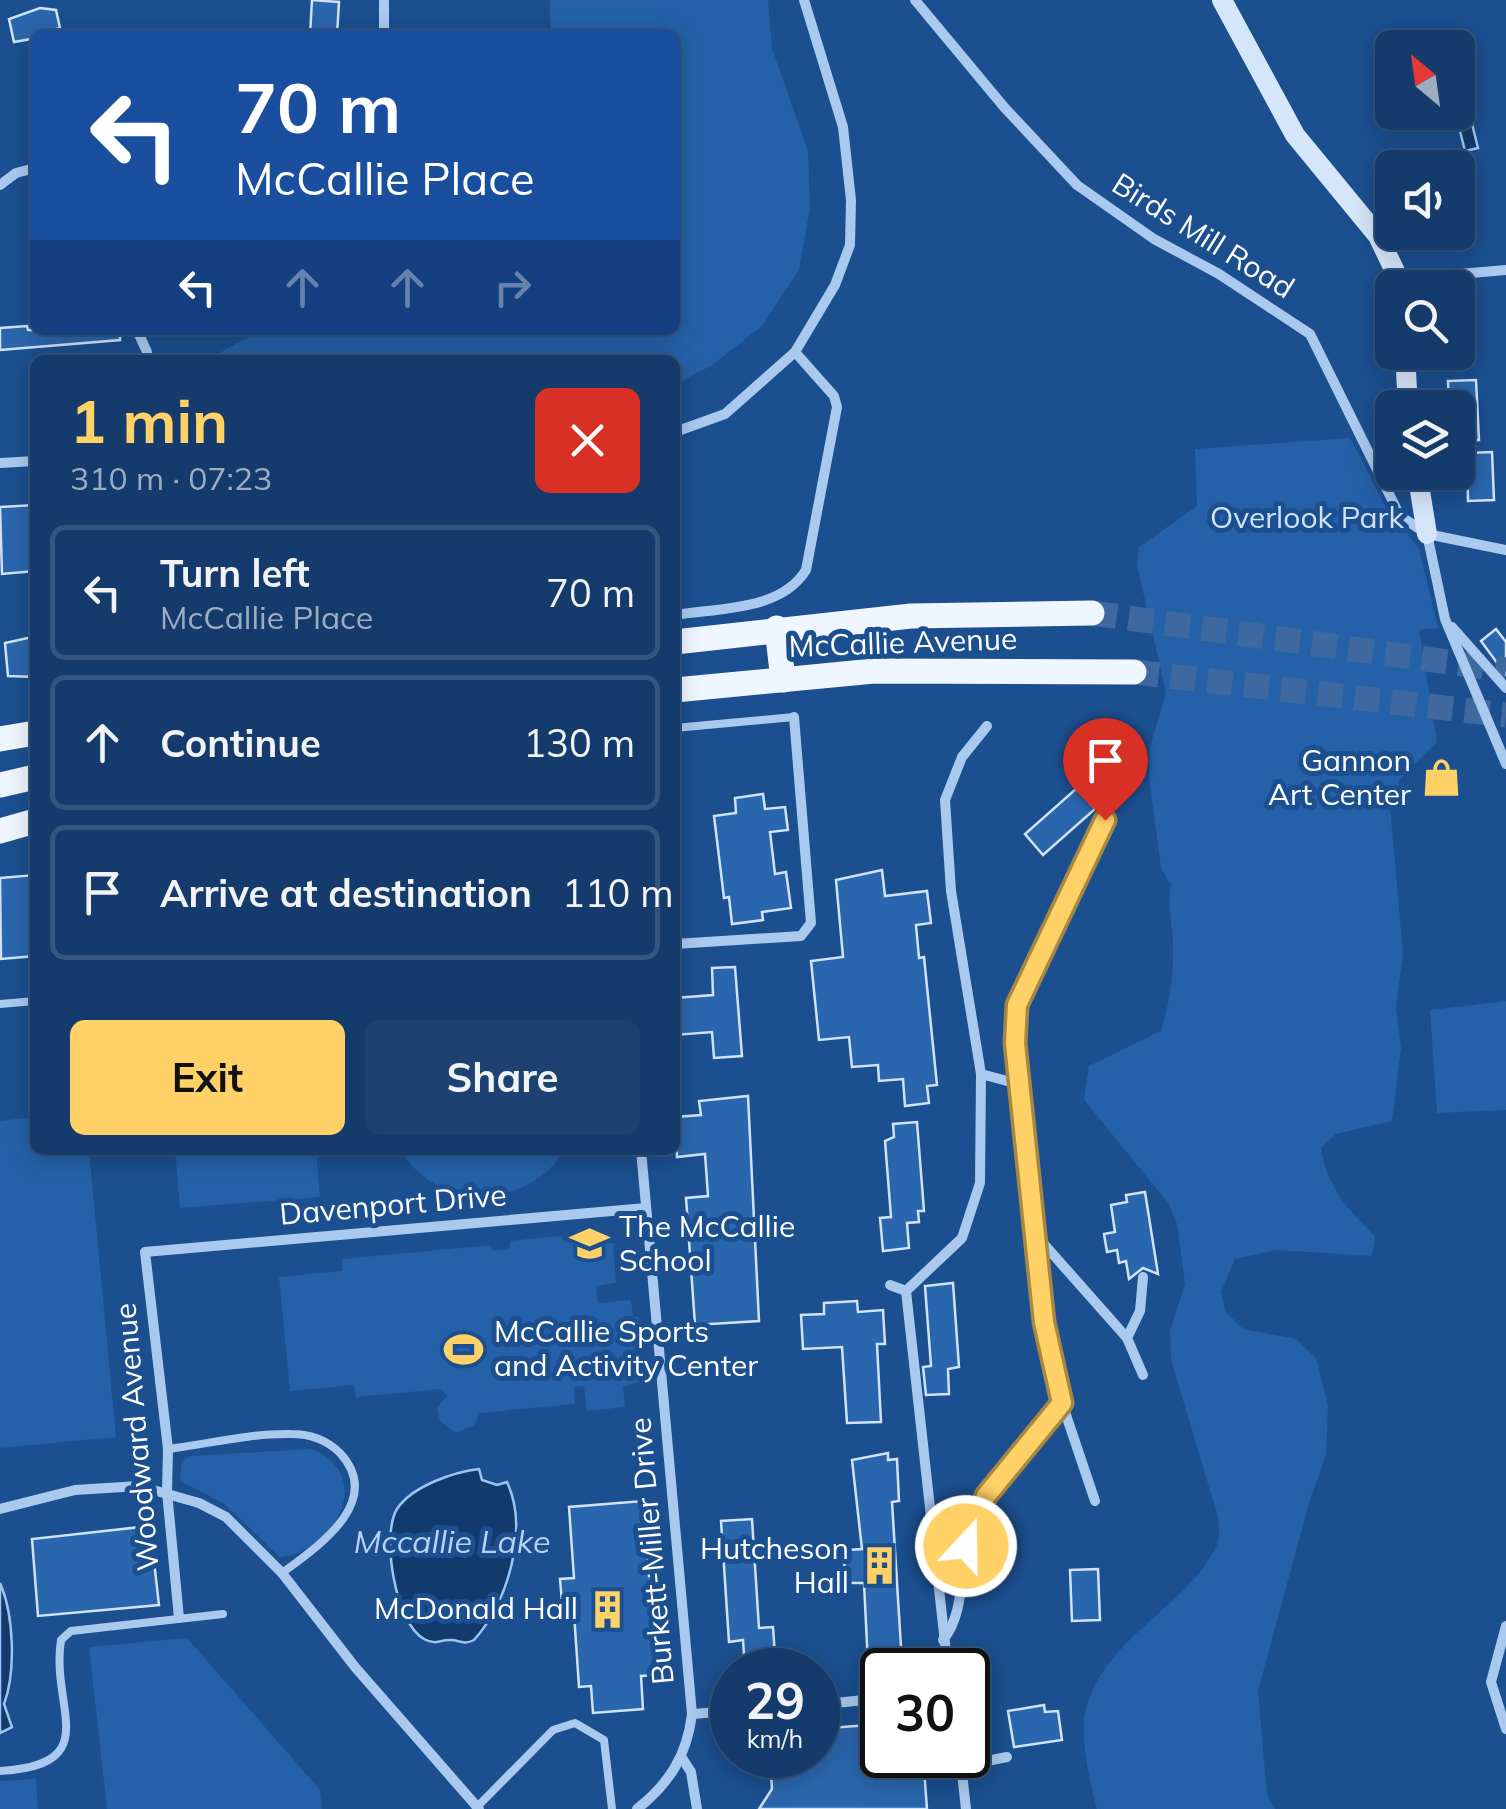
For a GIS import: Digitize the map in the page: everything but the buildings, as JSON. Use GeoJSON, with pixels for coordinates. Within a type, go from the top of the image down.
{"type":"FeatureCollection","features":[{"type":"Feature","properties":{"kind":"main road","name":"McCallie Avenue"},"geometry":{"type":"LineString","coordinates":[[680,641],[911,616],[1092,613]]}},
{"type":"Feature","properties":{"kind":"main road"},"geometry":{"type":"LineString","coordinates":[[777,628],[783,680]]}},
{"type":"Feature","properties":{"kind":"main road","name":"McCallie Avenue"},"geometry":{"type":"LineString","coordinates":[[680,690],[892,670],[1134,672]]}},
{"type":"Feature","properties":{"kind":"main road"},"geometry":{"type":"LineString","coordinates":[[0,739],[30,734]]}},
{"type":"Feature","properties":{"kind":"main road"},"geometry":{"type":"LineString","coordinates":[[0,785],[30,778]]}},
{"type":"Feature","properties":{"kind":"main road"},"geometry":{"type":"LineString","coordinates":[[0,831],[30,822]]}},
{"type":"Feature","properties":{"kind":"street"},"geometry":{"type":"LineString","coordinates":[[384,0],[384,30]]}},
{"type":"Feature","properties":{"kind":"street"},"geometry":{"type":"LineString","coordinates":[[680,430],[724,414],[795,352],[834,285],[850,245],[851,200],[843,127],[804,0]]}},
{"type":"Feature","properties":{"kind":"street","name":"Birds Mill Road"},"geometry":{"type":"LineString","coordinates":[[915,0],[1004,107],[1077,185],[1154,238],[1219,274],[1310,334],[1400,516],[1427,534]]}},
{"type":"Feature","properties":{"kind":"street"},"geometry":{"type":"LineString","coordinates":[[1222,0],[1295,136],[1378,236],[1395,270]]}},
{"type":"Feature","properties":{"kind":"street"},"geometry":{"type":"LineString","coordinates":[[0,185],[16,172],[30,169]]}},
{"type":"Feature","properties":{"kind":"street"},"geometry":{"type":"LineString","coordinates":[[1475,274],[1506,270]]}},
{"type":"Feature","properties":{"kind":"street"},"geometry":{"type":"LineString","coordinates":[[139,335],[147,352]]}},
{"type":"Feature","properties":{"kind":"street"},"geometry":{"type":"LineString","coordinates":[[680,614],[757,603],[798,583],[806,570],[837,407],[834,396],[795,352]]}},
{"type":"Feature","properties":{"kind":"street"},"geometry":{"type":"LineString","coordinates":[[0,463],[30,461]]}},
{"type":"Feature","properties":{"kind":"street"},"geometry":{"type":"LineString","coordinates":[[1419,490],[1445,619],[1506,764]]}},
{"type":"Feature","properties":{"kind":"street"},"geometry":{"type":"LineString","coordinates":[[1427,534],[1506,550]]}},
{"type":"Feature","properties":{"kind":"street"},"geometry":{"type":"LineString","coordinates":[[1445,619],[1506,688]]}},
{"type":"Feature","properties":{"kind":"street"},"geometry":{"type":"LineString","coordinates":[[680,944],[800,936],[811,923],[794,717]]}},
{"type":"Feature","properties":{"kind":"street"},"geometry":{"type":"LineString","coordinates":[[906,1292],[962,1238],[980,1183],[981,1074],[952,890],[945,800],[962,757],[987,726]]}},
{"type":"Feature","properties":{"kind":"street"},"geometry":{"type":"LineString","coordinates":[[1095,1501],[1062,1403],[1044,1322],[1015,1043],[1017,1005],[1105,820]]}},
{"type":"Feature","properties":{"kind":"street"},"geometry":{"type":"LineString","coordinates":[[981,1074],[1022,1085]]}},
{"type":"Feature","properties":{"kind":"street","name":"Burkett-Miller Drive"},"geometry":{"type":"LineString","coordinates":[[638,1809],[662,1787],[682,1758],[692,1714],[641,1155]]}},
{"type":"Feature","properties":{"kind":"street","name":"Davenport Drive"},"geometry":{"type":"LineString","coordinates":[[144,1252],[646,1208]]}},
{"type":"Feature","properties":{"kind":"street"},"geometry":{"type":"LineString","coordinates":[[1034,1233],[1127,1338],[1143,1374]]}},
{"type":"Feature","properties":{"kind":"street","name":"Woodward Avenue"},"geometry":{"type":"LineString","coordinates":[[144,1252],[168,1449],[167,1492],[178,1618]]}},
{"type":"Feature","properties":{"kind":"street"},"geometry":{"type":"LineString","coordinates":[[1127,1338],[1140,1312],[1143,1277]]}},
{"type":"Feature","properties":{"kind":"street"},"geometry":{"type":"LineString","coordinates":[[890,1284],[906,1292]]}},
{"type":"Feature","properties":{"kind":"street"},"geometry":{"type":"LineString","coordinates":[[906,1292],[944,1648]]}},
{"type":"Feature","properties":{"kind":"street"},"geometry":{"type":"LineString","coordinates":[[943,1640],[955,1626],[960,1572],[972,1521],[986,1496],[1062,1403]]}},
{"type":"Feature","properties":{"kind":"street"},"geometry":{"type":"LineString","coordinates":[[0,1510],[75,1490],[140,1486],[167,1492],[226,1517],[282,1573],[367,1681],[477,1808]]}},
{"type":"Feature","properties":{"kind":"street"},"geometry":{"type":"LineString","coordinates":[[1506,1626],[1491,1682],[1506,1730]]}},
{"type":"Feature","properties":{"kind":"street"},"geometry":{"type":"LineString","coordinates":[[692,1714],[710,1713]]}},
{"type":"Feature","properties":{"kind":"street"},"geometry":{"type":"LineString","coordinates":[[990,1758],[1007,1757]]}},
{"type":"Feature","properties":{"kind":"street"},"geometry":{"type":"LineString","coordinates":[[682,1758],[691,1772],[697,1809]]}},
{"type":"Feature","properties":{"kind":"street"},"geometry":{"type":"LineString","coordinates":[[962,1778],[966,1809]]}},
{"type":"Feature","properties":{"kind":"lane"},"geometry":{"type":"LineString","coordinates":[[680,728],[794,717]]}},
{"type":"Feature","properties":{"kind":"lane"},"geometry":{"type":"LineString","coordinates":[[0,1004],[30,1001]]}},
{"type":"Feature","properties":{"kind":"lane"},"geometry":{"type":"LineString","coordinates":[[168,1449],[292,1434],[319,1438],[336,1449],[347,1462],[352,1478],[354,1495],[349,1513],[336,1530],[282,1573]]}},
{"type":"Feature","properties":{"kind":"lane"},"geometry":{"type":"LineString","coordinates":[[0,1772],[47,1766],[58,1755],[65,1726],[58,1656],[61,1640],[89,1626],[223,1614]]}},
{"type":"Feature","properties":{"kind":"lane"},"geometry":{"type":"LineString","coordinates":[[477,1808],[553,1730],[575,1723],[604,1740],[612,1809]]}},
{"type":"Feature","properties":{"kind":"green space"},"geometry":{"type":"Polygon","coordinates":[[[550,0],[768,0],[772,48],[808,151],[810,208],[799,270],[762,326],[712,365],[680,382],[680,355],[216,355],[252,335],[680,335],[680,30],[550,30],[550,0]]]}},
{"type":"Feature","properties":{"kind":"green space","name":"Overlook Park"},"geometry":{"type":"Polygon","coordinates":[[[1350,438],[1375,490],[1419,549],[1438,628],[1419,630],[1437,742],[1400,779],[1390,807],[1403,953],[1396,1008],[1401,1048],[1392,1121],[1336,1134],[1321,1148],[1328,1175],[1340,1197],[1375,1236],[1372,1256],[1276,1250],[1235,1259],[1221,1292],[1226,1312],[1243,1329],[1296,1339],[1316,1358],[1328,1406],[1326,1455],[1309,1503],[1258,1691],[1267,1794],[1275,1809],[1097,1809],[1084,1732],[1086,1709],[1096,1684],[1128,1642],[1203,1569],[1219,1536],[1218,1517],[1171,1360],[1170,1331],[1185,1284],[1177,1224],[1169,1204],[1084,1100],[1089,1066],[1161,1031],[1169,998],[1173,942],[1171,885],[1161,868],[1149,750],[1166,693],[1137,565],[1139,547],[1197,506],[1195,449],[1350,438]]]}},
{"type":"Feature","properties":{"kind":"green space"},"geometry":{"type":"Polygon","coordinates":[[[1506,1001],[1506,1110],[1437,1113],[1430,1010],[1506,1001]]]}},
{"type":"Feature","properties":{"kind":"green space"},"geometry":{"type":"Polygon","coordinates":[[[30,1118],[30,1155],[89,1155],[116,1437],[0,1448],[0,1121],[30,1118]]]}},
{"type":"Feature","properties":{"kind":"green space"},"geometry":{"type":"Polygon","coordinates":[[[175,1155],[316,1155],[320,1197],[180,1208],[175,1155]]]}},
{"type":"Feature","properties":{"kind":"green space"},"geometry":{"type":"Polygon","coordinates":[[[404,1155],[561,1155],[549,1170],[528,1184],[506,1193],[482,1196],[458,1193],[416,1170],[404,1155]]]}},
{"type":"Feature","properties":{"kind":"green space","name":"McCallie Sports and Activity Center"},"geometry":{"type":"Polygon","coordinates":[[[600,1232],[601,1244],[613,1243],[616,1283],[596,1286],[598,1303],[631,1300],[633,1317],[639,1317],[645,1380],[623,1387],[625,1407],[587,1411],[584,1386],[574,1387],[575,1404],[480,1413],[474,1425],[456,1433],[440,1421],[437,1408],[447,1396],[442,1389],[356,1397],[354,1385],[290,1391],[279,1277],[342,1271],[342,1259],[491,1245],[492,1251],[510,1249],[510,1241],[600,1232]]]}},
{"type":"Feature","properties":{"kind":"green space"},"geometry":{"type":"Polygon","coordinates":[[[311,1449],[331,1461],[342,1476],[345,1494],[331,1528],[317,1543],[299,1553],[280,1557],[223,1503],[180,1481],[182,1461],[191,1456],[311,1449]]]}},
{"type":"Feature","properties":{"kind":"green space"},"geometry":{"type":"Polygon","coordinates":[[[187,1638],[320,1790],[322,1809],[107,1809],[89,1647],[187,1638]]]}},
{"type":"Feature","properties":{"kind":"green space"},"geometry":{"type":"Polygon","coordinates":[[[36,1779],[38,1809],[0,1809],[0,1781],[36,1779]]]}},
{"type":"Feature","properties":{"kind":"water"},"geometry":{"type":"Polygon","coordinates":[[[1460,130],[1474,130],[1478,148],[1465,150],[1460,130]]]}},
{"type":"Feature","properties":{"kind":"water","name":"Mccallie Lake"},"geometry":{"type":"Polygon","coordinates":[[[479,1469],[482,1480],[497,1485],[507,1482],[513,1501],[515,1543],[505,1586],[497,1606],[474,1640],[428,1641],[414,1630],[398,1598],[391,1557],[392,1521],[404,1501],[423,1487],[479,1469]]]}},
{"type":"Feature","properties":{"kind":"water"},"geometry":{"type":"Polygon","coordinates":[[[0,1583],[11,1627],[12,1660],[4,1704],[12,1727],[0,1733],[0,1583]]]}},
{"type":"Feature","properties":{"kind":"tunnel"},"geometry":{"type":"LineString","coordinates":[[1092,613],[1506,670]]}},
{"type":"Feature","properties":{"kind":"tunnel"},"geometry":{"type":"LineString","coordinates":[[1134,672],[1506,715]]}},
{"type":"Feature","properties":{"kind":"place","name":"Gannon Art Center"},"geometry":{"type":"Point","coordinates":[1441,778]}},
{"type":"Feature","properties":{"kind":"place","name":"The McCallie School"},"geometry":{"type":"Point","coordinates":[589,1244]}},
{"type":"Feature","properties":{"kind":"place","name":"McCallie Sports and Activity Center"},"geometry":{"type":"Point","coordinates":[464,1349]}},
{"type":"Feature","properties":{"kind":"place","name":"Hutcheson Hall"},"geometry":{"type":"Point","coordinates":[879,1566]}},
{"type":"Feature","properties":{"kind":"place","name":"McDonald Hall"},"geometry":{"type":"Point","coordinates":[608,1609]}},
{"type":"Feature","properties":{"kind":"route"},"geometry":{"type":"LineString","coordinates":[[966,1546],[972,1521],[986,1496],[1062,1403],[1044,1322],[1015,1043],[1017,1005],[1105,820]]}}]}
